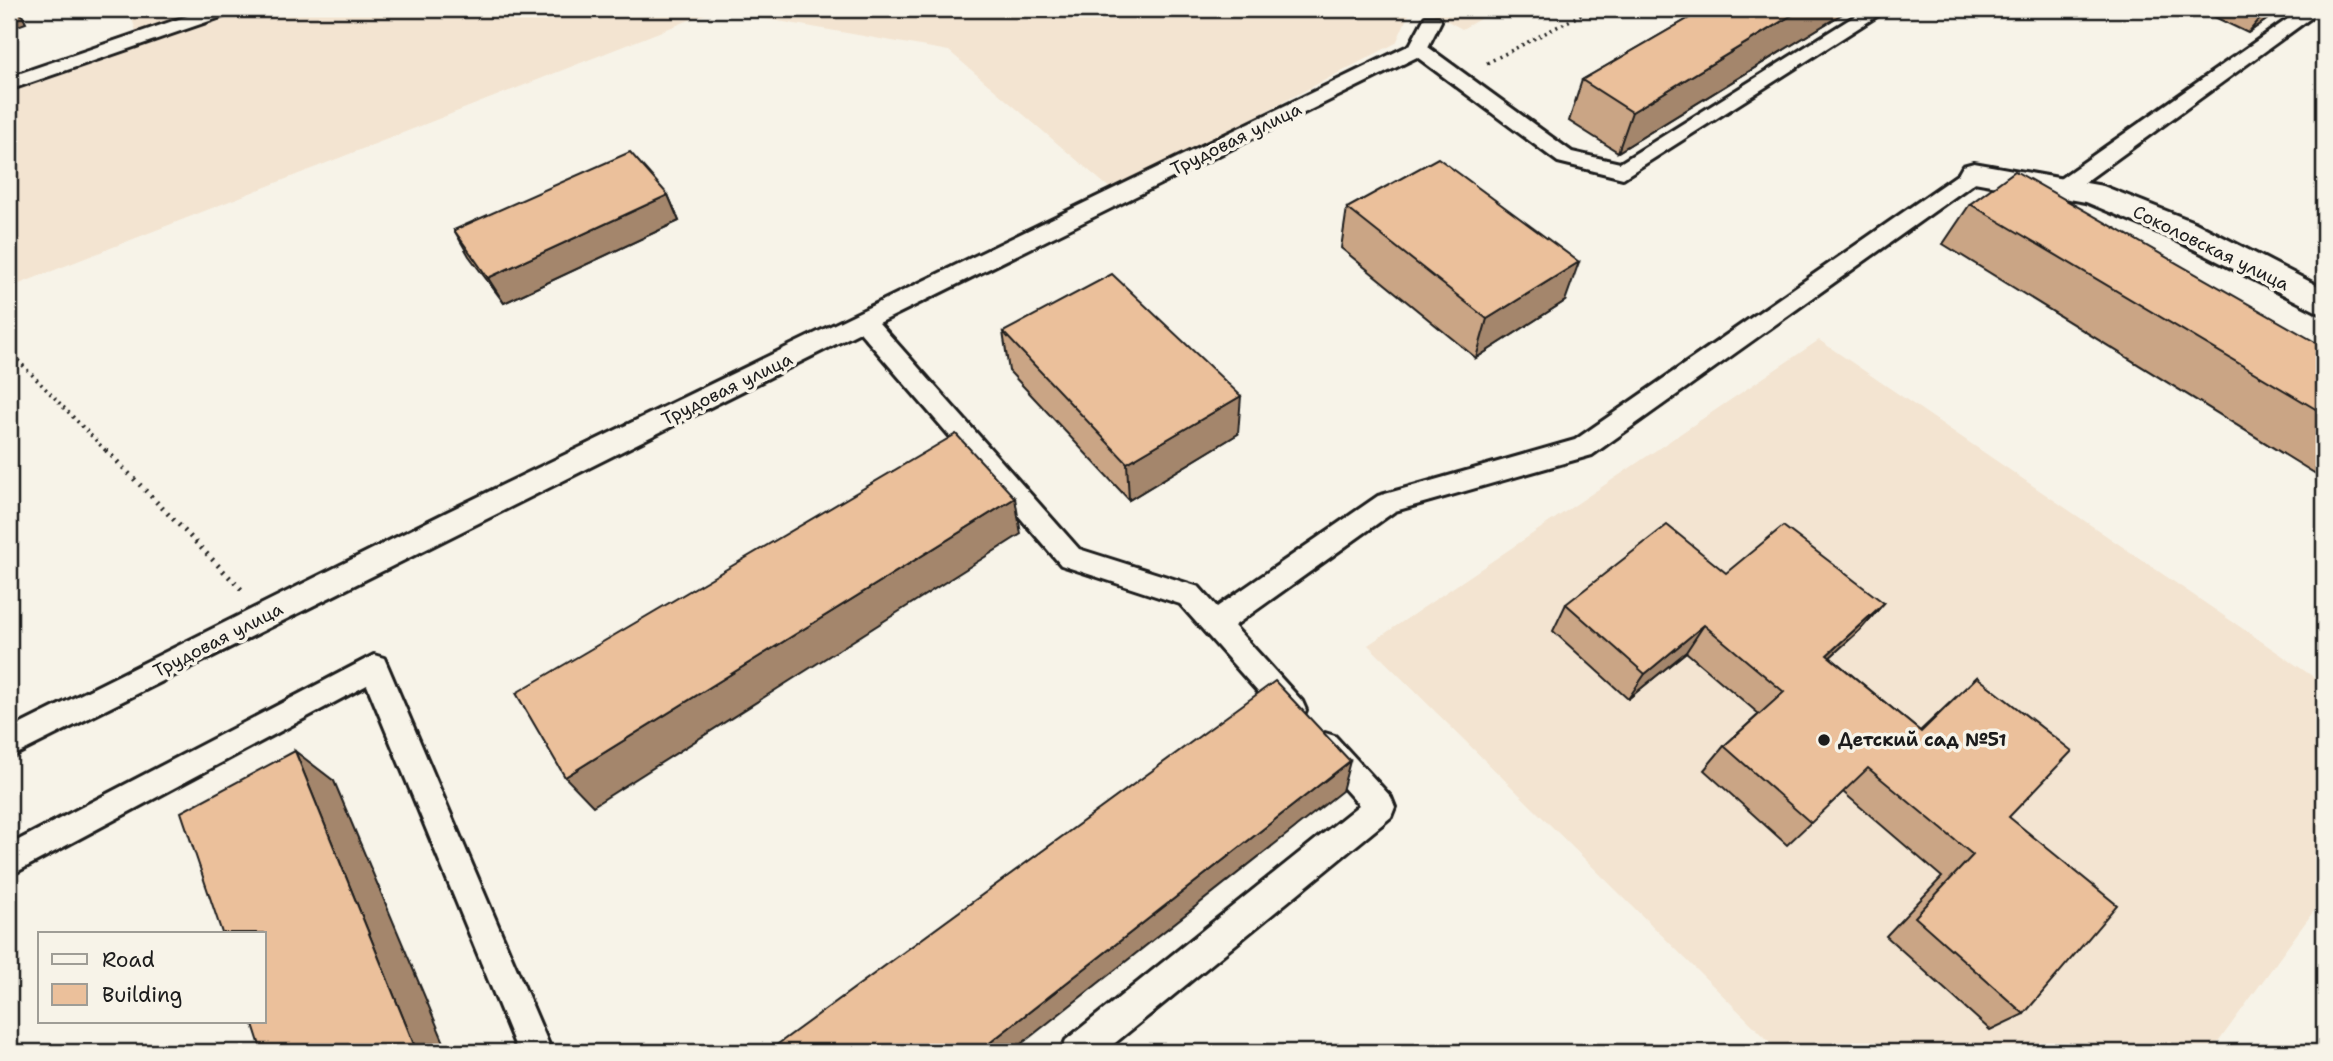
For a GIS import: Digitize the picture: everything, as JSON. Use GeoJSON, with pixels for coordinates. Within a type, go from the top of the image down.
{"type":"FeatureCollection","features":[{"type":"Feature","properties":{"kind":"street","name":"Соколовская улица"},"geometry":{"type":"LineString","coordinates":[[1974,173],[2092,193],[2183,230],[2324,303]]}},
{"type":"Feature","properties":{"kind":"lane"},"geometry":{"type":"LineString","coordinates":[[1432,21],[1418,49],[1456,79],[1564,157],[1623,171],[1879,9]]}},
{"type":"Feature","properties":{"kind":"lane"},"geometry":{"type":"LineString","coordinates":[[2062,188],[2314,9]]}},
{"type":"Feature","properties":{"kind":"lane"},"geometry":{"type":"LineString","coordinates":[[9,85],[217,12]]}},
{"type":"Feature","properties":{"kind":"lane","name":"Трудовая улица"},"geometry":{"type":"LineString","coordinates":[[9,745],[267,615],[1418,49]]}},
{"type":"Feature","properties":{"kind":"lane"},"geometry":{"type":"LineString","coordinates":[[1215,624],[1387,503],[1583,448],[1974,173]]}},
{"type":"Feature","properties":{"kind":"lane"},"geometry":{"type":"LineString","coordinates":[[865,322],[1070,556],[1189,595],[1380,807],[1078,1052]]}},
{"type":"Feature","properties":{"kind":"lane"},"geometry":{"type":"LineString","coordinates":[[9,861],[374,667],[535,1052]]}},
{"type":"Feature","properties":{"kind":"path"},"geometry":{"type":"LineString","coordinates":[[1456,79],[1592,9]]}},
{"type":"Feature","properties":{"kind":"path"},"geometry":{"type":"LineString","coordinates":[[9,351],[267,615]]}},
{"type":"Feature","properties":{"kind":"shaded area"},"geometry":{"type":"Polygon","coordinates":[[[129,9],[1411,9],[1396,43],[1113,191],[949,51],[715,10],[9,288],[9,83],[140,44],[129,9]]]}},
{"type":"Feature","properties":{"kind":"shaded area"},"geometry":{"type":"Polygon","coordinates":[[[1426,9],[1498,9],[1462,29],[1426,9]]]}},
{"type":"Feature","properties":{"kind":"shaded area"},"geometry":{"type":"Polygon","coordinates":[[[1819,340],[2324,684],[2324,897],[2211,1052],[1780,1052],[1368,645],[1819,340]]]}},
{"type":"Feature","properties":{"kind":"building"},"geometry":{"type":"Polygon","coordinates":[[[1705,9],[1802,9],[1632,112],[1582,80],[1705,9]]]}},
{"type":"Feature","properties":{"kind":"building"},"geometry":{"type":"Polygon","coordinates":[[[2251,9],[2271,9],[2263,15],[2251,9]]]}},
{"type":"Feature","properties":{"kind":"building"},"geometry":{"type":"Polygon","coordinates":[[[630,152],[668,195],[488,278],[454,230],[630,152]]]}},
{"type":"Feature","properties":{"kind":"building"},"geometry":{"type":"Polygon","coordinates":[[[1438,158],[1579,262],[1487,319],[1347,208],[1438,158]]]}},
{"type":"Feature","properties":{"kind":"building"},"geometry":{"type":"Polygon","coordinates":[[[2015,171],[2324,347],[2324,414],[1970,204],[2015,171]]]}},
{"type":"Feature","properties":{"kind":"building"},"geometry":{"type":"Polygon","coordinates":[[[1112,274],[1241,396],[1127,463],[1003,332],[1112,274]]]}},
{"type":"Feature","properties":{"kind":"building"},"geometry":{"type":"Polygon","coordinates":[[[956,434],[1015,498],[565,777],[516,693],[956,434]]]}},
{"type":"Feature","properties":{"kind":"building"},"geometry":{"type":"Polygon","coordinates":[[[1667,525],[1726,573],[1783,526],[1884,603],[1827,655],[1921,732],[1977,677],[2072,751],[2009,817],[2117,905],[2024,1014],[1915,917],[1973,855],[1868,768],[1811,823],[1724,746],[1784,692],[1704,625],[1645,674],[1566,604],[1667,525]]]}},
{"type":"Feature","properties":{"kind":"building"},"geometry":{"type":"Polygon","coordinates":[[[1275,681],[1350,761],[978,1052],[767,1052],[1275,681]]]}},
{"type":"Feature","properties":{"kind":"building"},"geometry":{"type":"Polygon","coordinates":[[[295,751],[417,1052],[262,1052],[253,1023],[266,1023],[266,932],[222,932],[181,812],[295,751]]]}},
{"type":"Feature","properties":{"kind":"place","name":"Детский сад №51"},"geometry":{"type":"Point","coordinates":[1824,740]}}]}
